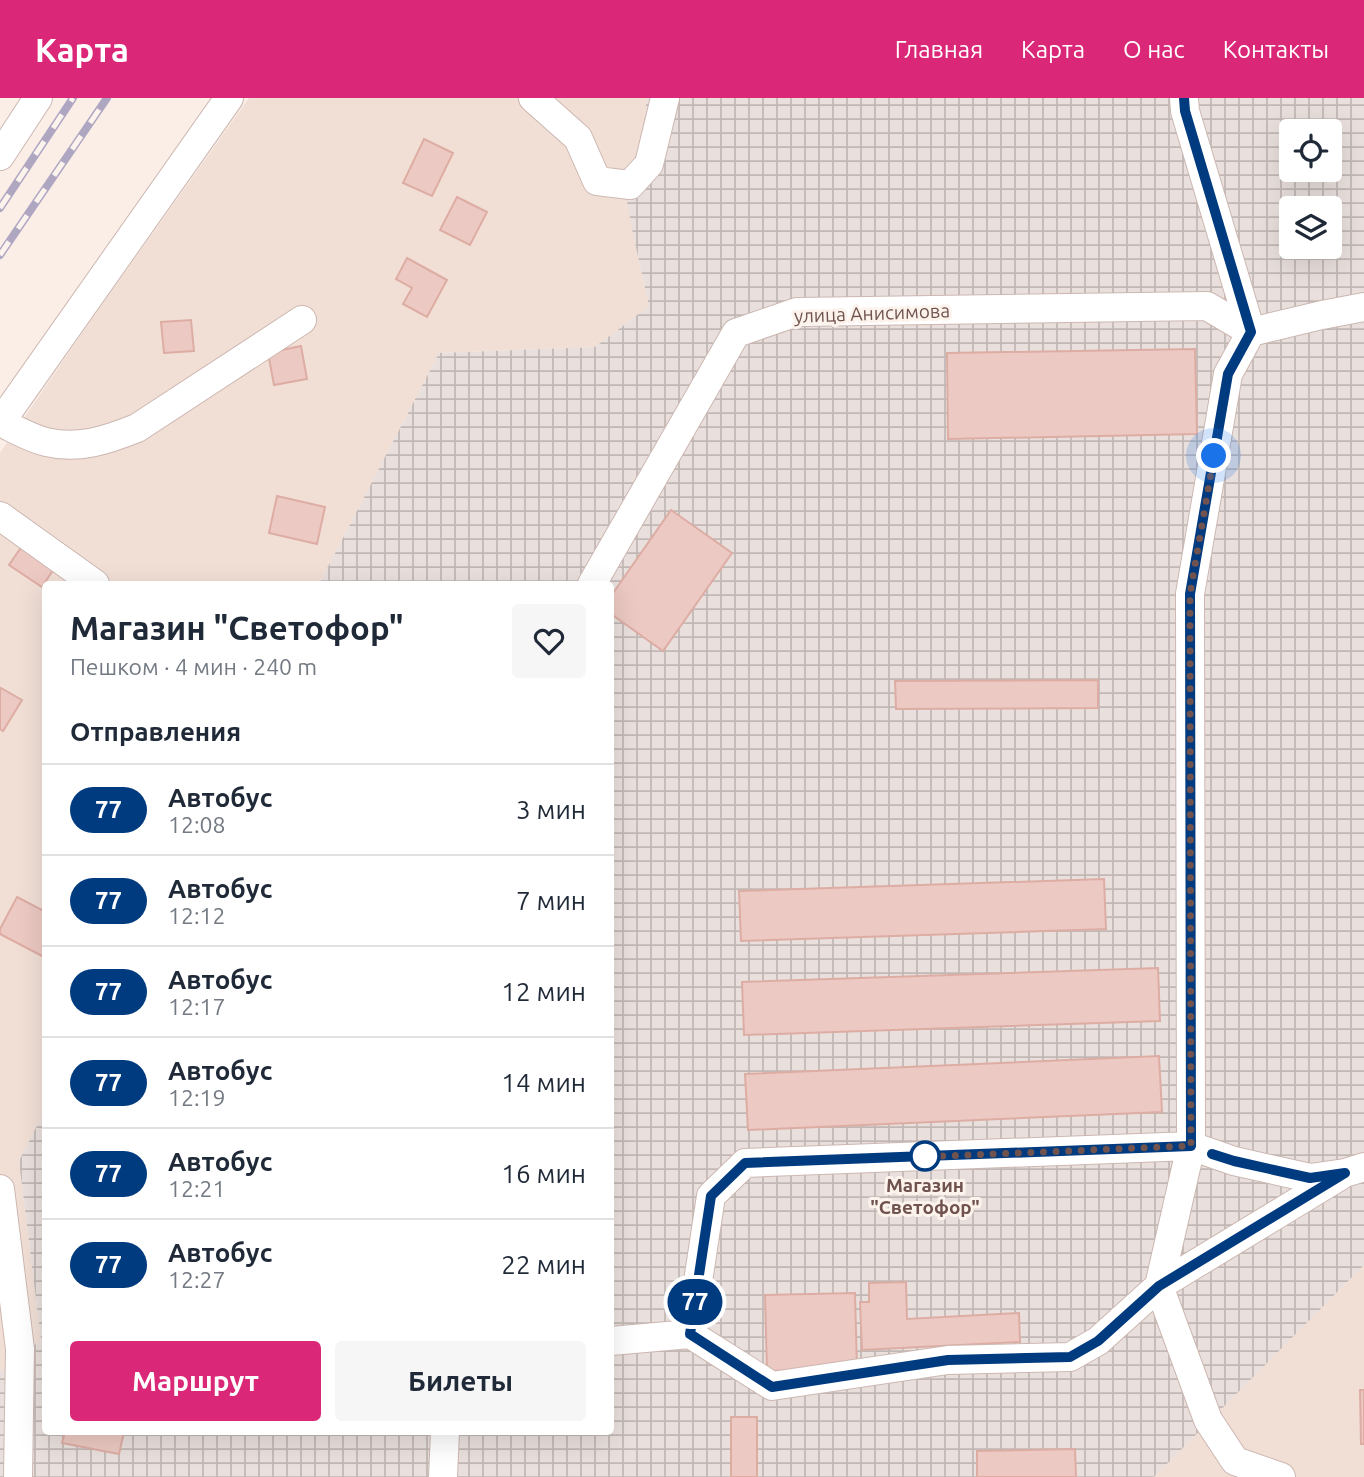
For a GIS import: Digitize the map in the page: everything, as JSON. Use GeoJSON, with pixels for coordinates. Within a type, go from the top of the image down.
{"type":"FeatureCollection","features":[{"type":"Feature","properties":{"kind":"street"},"geometry":{"type":"LineString","coordinates":[[0,156],[38,98]]}},
{"type":"Feature","properties":{"kind":"street"},"geometry":{"type":"LineString","coordinates":[[229,98],[0,422],[43,441],[66,446],[112,438],[137,428],[302,320]]}},
{"type":"Feature","properties":{"kind":"street"},"geometry":{"type":"LineString","coordinates":[[533,98],[578,138],[597,181],[630,185],[649,164],[665,98]]}},
{"type":"Feature","properties":{"kind":"street"},"geometry":{"type":"LineString","coordinates":[[1184,98],[1185,111],[1251,332],[1228,374],[1190,594],[1191,1146],[1159,1286],[1208,1420],[1235,1461],[1281,1477]]}},
{"type":"Feature","properties":{"kind":"street","name":"улица Анисимова"},"geometry":{"type":"LineString","coordinates":[[594,581],[736,333],[797,312],[1207,306],[1251,332]]}},
{"type":"Feature","properties":{"kind":"street"},"geometry":{"type":"LineString","coordinates":[[1251,332],[1364,307]]}},
{"type":"Feature","properties":{"kind":"street"},"geometry":{"type":"LineString","coordinates":[[0,516],[91,581]]}},
{"type":"Feature","properties":{"kind":"street"},"geometry":{"type":"LineString","coordinates":[[690,1334],[711,1196],[745,1163],[1191,1146],[1234,1161],[1310,1178],[1354,1170]]}},
{"type":"Feature","properties":{"kind":"street"},"geometry":{"type":"LineString","coordinates":[[614,1340],[690,1334],[772,1387],[948,1360],[1070,1357],[1098,1341],[1159,1286],[1354,1170]]}},
{"type":"Feature","properties":{"kind":"street"},"geometry":{"type":"LineString","coordinates":[[0,1189],[20,1349],[18,1477]]}},
{"type":"Feature","properties":{"kind":"street"},"geometry":{"type":"LineString","coordinates":[[443,1477],[445,1435]]}},
{"type":"Feature","properties":{"kind":"shaded area"},"geometry":{"type":"Polygon","coordinates":[[[249,98],[647,98],[633,234],[649,306],[595,347],[439,353],[321,581],[42,581],[42,1118],[19,1161],[41,1340],[0,1371],[0,453],[249,98]]]}},
{"type":"Feature","properties":{"kind":"shaded area"},"geometry":{"type":"Polygon","coordinates":[[[647,98],[1364,98],[1364,1265],[1154,1477],[0,1477],[0,1371],[41,1340],[19,1161],[42,1116],[42,1435],[614,1435],[614,581],[321,581],[439,353],[595,347],[649,306],[622,174],[640,155],[647,98]]]}},
{"type":"Feature","properties":{"kind":"shaded area"},"geometry":{"type":"Polygon","coordinates":[[[1364,1265],[1364,1477],[1154,1477],[1364,1265]]]}},
{"type":"Feature","properties":{"kind":"building"},"geometry":{"type":"Polygon","coordinates":[[[424,139],[453,153],[432,196],[403,183],[424,139]]]}},
{"type":"Feature","properties":{"kind":"building"},"geometry":{"type":"Polygon","coordinates":[[[457,197],[487,212],[470,245],[440,230],[457,197]]]}},
{"type":"Feature","properties":{"kind":"building"},"geometry":{"type":"Polygon","coordinates":[[[407,258],[447,280],[427,317],[403,304],[412,288],[396,279],[407,258]]]}},
{"type":"Feature","properties":{"kind":"building"},"geometry":{"type":"Polygon","coordinates":[[[191,320],[194,351],[164,353],[161,322],[191,320]]]}},
{"type":"Feature","properties":{"kind":"building"},"geometry":{"type":"Polygon","coordinates":[[[301,346],[307,379],[274,385],[268,353],[301,346]]]}},
{"type":"Feature","properties":{"kind":"building"},"geometry":{"type":"Polygon","coordinates":[[[1195,349],[1197,434],[948,439],[947,353],[1195,349]]]}},
{"type":"Feature","properties":{"kind":"building"},"geometry":{"type":"Polygon","coordinates":[[[277,496],[325,507],[317,544],[269,533],[277,496]]]}},
{"type":"Feature","properties":{"kind":"building"},"geometry":{"type":"Polygon","coordinates":[[[671,510],[732,553],[663,651],[614,616],[614,592],[671,510]]]}},
{"type":"Feature","properties":{"kind":"building"},"geometry":{"type":"Polygon","coordinates":[[[24,543],[57,564],[46,581],[42,581],[42,587],[9,565],[24,543]]]}},
{"type":"Feature","properties":{"kind":"building"},"geometry":{"type":"Polygon","coordinates":[[[1098,680],[1098,708],[896,709],[895,681],[1098,680]]]}},
{"type":"Feature","properties":{"kind":"building"},"geometry":{"type":"Polygon","coordinates":[[[1,688],[22,700],[3,731],[0,729],[1,688]]]}},
{"type":"Feature","properties":{"kind":"building"},"geometry":{"type":"Polygon","coordinates":[[[1104,879],[1106,929],[741,941],[739,891],[1104,879]]]}},
{"type":"Feature","properties":{"kind":"building"},"geometry":{"type":"Polygon","coordinates":[[[17,897],[42,910],[42,956],[0,934],[17,897]]]}},
{"type":"Feature","properties":{"kind":"building"},"geometry":{"type":"Polygon","coordinates":[[[1158,968],[1160,1021],[744,1035],[742,982],[1158,968]]]}},
{"type":"Feature","properties":{"kind":"building"},"geometry":{"type":"Polygon","coordinates":[[[1159,1056],[1162,1112],[748,1130],[745,1074],[1159,1056]]]}},
{"type":"Feature","properties":{"kind":"building"},"geometry":{"type":"Polygon","coordinates":[[[906,1282],[907,1319],[1019,1313],[1020,1342],[862,1350],[860,1302],[869,1302],[869,1283],[906,1282]]]}},
{"type":"Feature","properties":{"kind":"building"},"geometry":{"type":"Polygon","coordinates":[[[855,1293],[857,1369],[767,1371],[765,1295],[855,1293]]]}},
{"type":"Feature","properties":{"kind":"building"},"geometry":{"type":"Polygon","coordinates":[[[1360,1390],[1364,1390],[1364,1444],[1361,1444],[1360,1390]]]}},
{"type":"Feature","properties":{"kind":"building"},"geometry":{"type":"Polygon","coordinates":[[[731,1417],[757,1417],[757,1477],[731,1477],[731,1417]]]}},
{"type":"Feature","properties":{"kind":"building"},"geometry":{"type":"Polygon","coordinates":[[[64,1435],[123,1435],[119,1454],[62,1443],[64,1435]]]}},
{"type":"Feature","properties":{"kind":"building"},"geometry":{"type":"Polygon","coordinates":[[[1075,1449],[1076,1477],[977,1477],[977,1451],[1075,1449]]]}},
{"type":"Feature","properties":{"kind":"railway"},"geometry":{"type":"LineString","coordinates":[[0,208],[73,98]]}},
{"type":"Feature","properties":{"kind":"railway"},"geometry":{"type":"LineString","coordinates":[[0,255],[107,98]]}},
{"type":"Feature","properties":{"kind":"bus line","name":"77"},"geometry":{"type":"LineString","coordinates":[[1184,98],[1185,111],[1251,332],[1228,374],[1190,594],[1191,1146],[745,1163],[711,1196],[690,1334],[772,1387],[948,1360],[1070,1357],[1098,1341],[1159,1286],[1345,1173],[1310,1178],[1212,1154]]}},
{"type":"Feature","properties":{"kind":"place","name":"Магазин \"Светофор\""},"geometry":{"type":"Point","coordinates":[925,1156]}},
{"type":"Feature","properties":{"kind":"route"},"geometry":{"type":"LineString","coordinates":[[925,1156],[915,1157],[1191,1146],[1190,594],[1214,456]]}}]}
